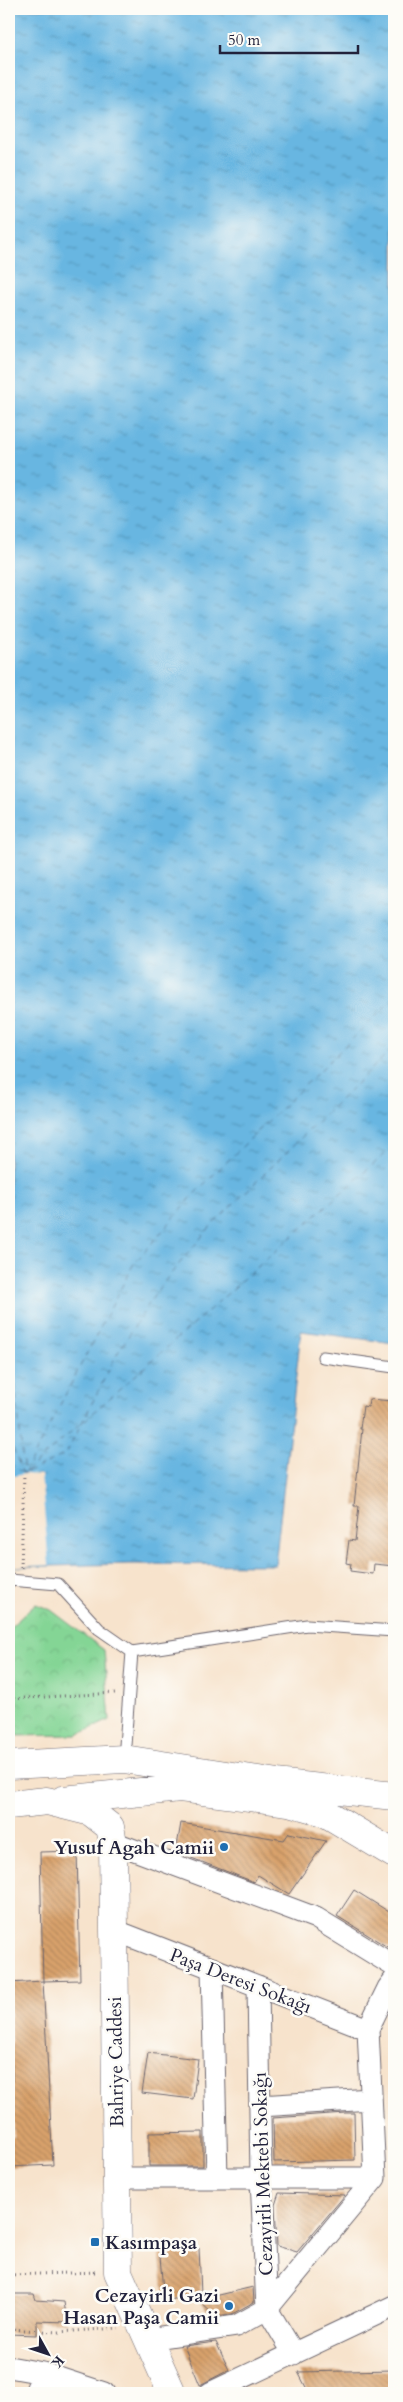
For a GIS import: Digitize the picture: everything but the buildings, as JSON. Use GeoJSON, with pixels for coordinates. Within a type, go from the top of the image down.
{"type":"FeatureCollection","features":[{"type":"Feature","properties":{"kind":"main road"},"geometry":{"type":"LineString","coordinates":[[9,1765],[124,1760],[284,1784],[394,1796]]}},
{"type":"Feature","properties":{"kind":"main road"},"geometry":{"type":"LineString","coordinates":[[47,1801],[180,1788],[289,1802],[324,1812],[394,1854]]}},
{"type":"Feature","properties":{"kind":"main road","name":"Bahriye Caddesi"},"geometry":{"type":"LineString","coordinates":[[9,1805],[47,1801],[91,1812],[110,1827],[113,1842],[118,2272],[172,2393]]}},
{"type":"Feature","properties":{"kind":"street"},"geometry":{"type":"LineString","coordinates":[[113,1842],[316,1918],[394,1966]]}},
{"type":"Feature","properties":{"kind":"street","name":"Paşa Deresi Sokağı"},"geometry":{"type":"LineString","coordinates":[[114,1930],[368,2029]]}},
{"type":"Feature","properties":{"kind":"street"},"geometry":{"type":"LineString","coordinates":[[212,1968],[217,2178]]}},
{"type":"Feature","properties":{"kind":"street"},"geometry":{"type":"LineString","coordinates":[[145,2332],[236,2326],[267,2309],[375,2178],[368,2029],[388,1988],[394,1980]]}},
{"type":"Feature","properties":{"kind":"street","name":"Cezayirli Mektebi Sokağı"},"geometry":{"type":"LineString","coordinates":[[258,1986],[261,2178],[267,2309],[294,2354]]}},
{"type":"Feature","properties":{"kind":"street"},"geometry":{"type":"LineString","coordinates":[[260,2106],[371,2099]]}},
{"type":"Feature","properties":{"kind":"street"},"geometry":{"type":"LineString","coordinates":[[116,2178],[375,2178]]}},
{"type":"Feature","properties":{"kind":"street"},"geometry":{"type":"LineString","coordinates":[[210,2393],[394,2306]]}},
{"type":"Feature","properties":{"kind":"street"},"geometry":{"type":"LineString","coordinates":[[9,2367],[43,2373],[104,2393]]}},
{"type":"Feature","properties":{"kind":"street"},"geometry":{"type":"LineString","coordinates":[[35,2393],[43,2373]]}},
{"type":"Feature","properties":{"kind":"lane"},"geometry":{"type":"LineString","coordinates":[[323,1358],[394,1367]]}},
{"type":"Feature","properties":{"kind":"lane"},"geometry":{"type":"LineString","coordinates":[[15,1580],[58,1584],[99,1630],[132,1652],[307,1624],[394,1631]]}},
{"type":"Feature","properties":{"kind":"lane"},"geometry":{"type":"LineString","coordinates":[[124,1760],[132,1652]]}},
{"type":"Feature","properties":{"kind":"path"},"geometry":{"type":"LineString","coordinates":[[15,1580],[24,1474]]}},
{"type":"Feature","properties":{"kind":"path"},"geometry":{"type":"LineString","coordinates":[[9,1699],[128,1693]]}},
{"type":"Feature","properties":{"kind":"path"},"geometry":{"type":"LineString","coordinates":[[9,2275],[118,2272]]}},
{"type":"Feature","properties":{"kind":"path"},"geometry":{"type":"LineString","coordinates":[[9,2329],[58,2332],[145,2332]]}},
{"type":"Feature","properties":{"kind":"green space"},"geometry":{"type":"Polygon","coordinates":[[[36,1604],[51,1610],[104,1650],[110,1720],[77,1735],[9,1736],[9,1628],[36,1604]]]}},
{"type":"Feature","properties":{"kind":"water"},"geometry":{"type":"Polygon","coordinates":[[[9,9],[394,9],[394,1343],[301,1331],[275,1565],[129,1564],[9,1567],[9,9]]]}},
{"type":"Feature","properties":{"kind":"pier"},"geometry":{"type":"Polygon","coordinates":[[[24,1474],[41,1475],[49,1565],[9,1567],[9,1477],[24,1474]]]}},
{"type":"Feature","properties":{"kind":"ferry route"},"geometry":{"type":"LineString","coordinates":[[24,1474],[133,1265],[197,1191],[394,998]]}},
{"type":"Feature","properties":{"kind":"ferry route"},"geometry":{"type":"LineString","coordinates":[[9,1463],[24,1474],[66,1454],[117,1354],[159,1288],[210,1227],[394,1047]]}},
{"type":"Feature","properties":{"kind":"ferry route"},"geometry":{"type":"LineString","coordinates":[[84,1421],[394,1146]]}},
{"type":"Feature","properties":{"kind":"ferry route"},"geometry":{"type":"LineString","coordinates":[[9,1319],[24,1473]]}},
{"type":"Feature","properties":{"kind":"ferry route"},"geometry":{"type":"LineString","coordinates":[[26,1472],[81,1423]]}},
{"type":"Feature","properties":{"kind":"ferry route"},"geometry":{"type":"LineString","coordinates":[[9,1438],[23,1474]]}},
{"type":"Feature","properties":{"kind":"place","name":"Yusuf Agah Camii"},"geometry":{"type":"Point","coordinates":[224,1847]}},
{"type":"Feature","properties":{"kind":"place","name":"Kasımpaşa"},"geometry":{"type":"Point","coordinates":[95,2242]}},
{"type":"Feature","properties":{"kind":"place","name":"Cezayirli Gazi Hasan Paşa Camii"},"geometry":{"type":"Point","coordinates":[229,2306]}}]}
